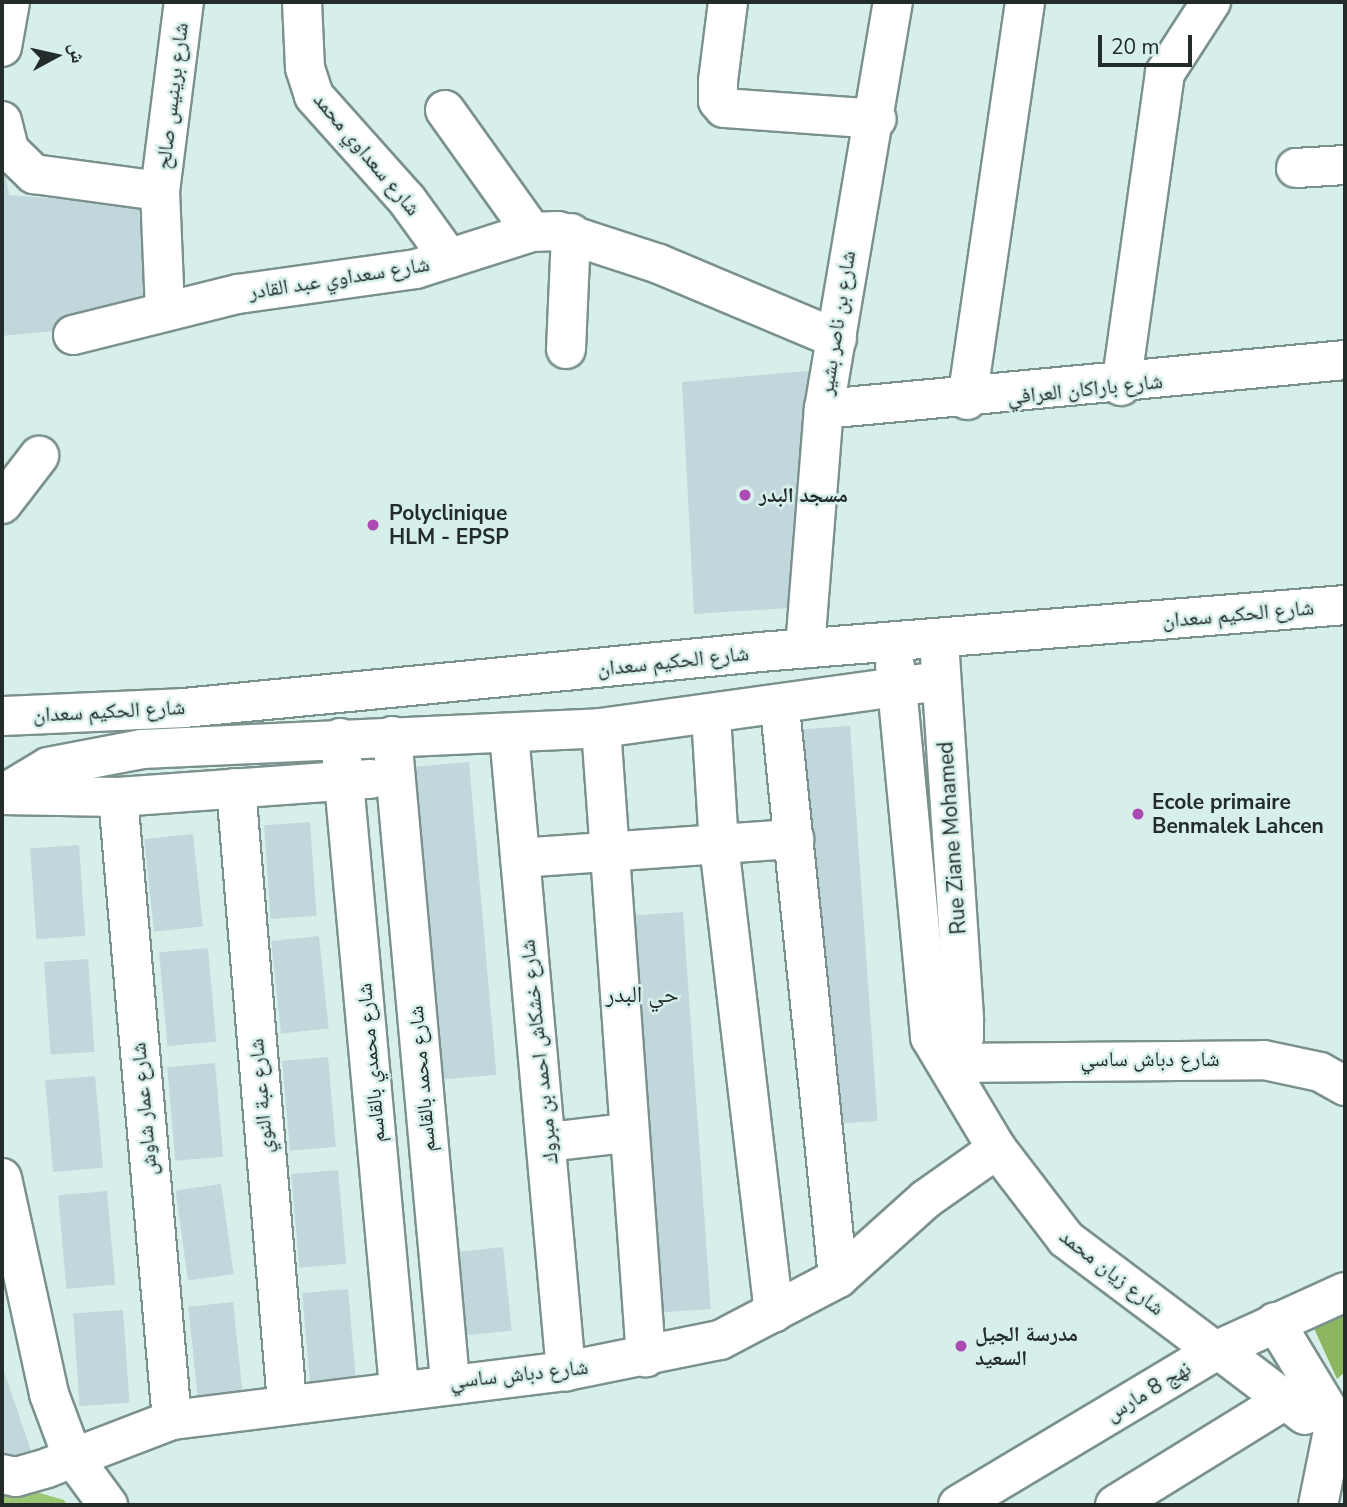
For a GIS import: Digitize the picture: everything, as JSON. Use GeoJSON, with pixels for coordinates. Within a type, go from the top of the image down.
{"type":"FeatureCollection","features":[{"type":"Feature","properties":{"kind":"street"},"geometry":{"type":"LineString","coordinates":[[2,47],[10,2]]}},
{"type":"Feature","properties":{"kind":"street","name":"شارع برينيس صالح"},"geometry":{"type":"LineString","coordinates":[[165,311],[160,191],[184,2]]}},
{"type":"Feature","properties":{"kind":"street","name":"شارع سعداوي محمد"},"geometry":{"type":"LineString","coordinates":[[302,2],[305,68],[314,96],[407,200],[449,258]]}},
{"type":"Feature","properties":{"kind":"street"},"geometry":{"type":"LineString","coordinates":[[728,2],[718,81],[724,108],[877,120]]}},
{"type":"Feature","properties":{"kind":"street","name":"شارع بن ناصر بشير"},"geometry":{"type":"LineString","coordinates":[[805,648],[824,409],[837,340],[853,219],[877,120],[893,2]]}},
{"type":"Feature","properties":{"kind":"street"},"geometry":{"type":"LineString","coordinates":[[967,400],[1024,2]]}},
{"type":"Feature","properties":{"kind":"street"},"geometry":{"type":"LineString","coordinates":[[1121,386],[1165,73],[1211,2]]}},
{"type":"Feature","properties":{"kind":"street"},"geometry":{"type":"LineString","coordinates":[[445,110],[533,232]]}},
{"type":"Feature","properties":{"kind":"street"},"geometry":{"type":"LineString","coordinates":[[2,121],[9,150],[34,174],[160,191]]}},
{"type":"Feature","properties":{"kind":"street"},"geometry":{"type":"LineString","coordinates":[[1296,168],[1345,165]]}},
{"type":"Feature","properties":{"kind":"street","name":"شارع سعداوي عبد القادر"},"geometry":{"type":"LineString","coordinates":[[73,335],[165,311],[449,258],[533,232],[571,233],[837,340]]}},
{"type":"Feature","properties":{"kind":"street"},"geometry":{"type":"LineString","coordinates":[[566,349],[571,233]]}},
{"type":"Feature","properties":{"kind":"street","name":"شارع باراكان العرافي"},"geometry":{"type":"LineString","coordinates":[[824,409],[1121,386],[1345,360]]}},
{"type":"Feature","properties":{"kind":"street"},"geometry":{"type":"LineString","coordinates":[[2,505],[38,456]]}},
{"type":"Feature","properties":{"kind":"street","name":"شارع الحكيم سعدان"},"geometry":{"type":"LineString","coordinates":[[2,716],[137,709],[805,648],[939,640],[1345,605]]}},
{"type":"Feature","properties":{"kind":"street","name":"Rue Ziane Mohamed"},"geometry":{"type":"LineString","coordinates":[[939,640],[957,1050]]}},
{"type":"Feature","properties":{"kind":"street","name":"شارع زيان محمد"},"geometry":{"type":"LineString","coordinates":[[894,643],[930,1037],[957,1050],[997,1149],[1066,1239],[1285,1400],[1338,1422]]}},
{"type":"Feature","properties":{"kind":"street"},"geometry":{"type":"LineString","coordinates":[[551,673],[553,730]]}},
{"type":"Feature","properties":{"kind":"street"},"geometry":{"type":"LineString","coordinates":[[3,794],[48,767],[142,749],[601,728],[780,708],[897,691],[941,681]]}},
{"type":"Feature","properties":{"kind":"street"},"geometry":{"type":"LineString","coordinates":[[780,708],[838,1278]]}},
{"type":"Feature","properties":{"kind":"street"},"geometry":{"type":"LineString","coordinates":[[137,709],[142,749]]}},
{"type":"Feature","properties":{"kind":"street"},"geometry":{"type":"LineString","coordinates":[[710,715],[719,845],[774,1313]]}},
{"type":"Feature","properties":{"kind":"street"},"geometry":{"type":"LineString","coordinates":[[601,728],[626,1133],[646,1357]]}},
{"type":"Feature","properties":{"kind":"street","name":"شارع خشكاش احمد بن مبروك"},"geometry":{"type":"LineString","coordinates":[[509,734],[548,1142],[566,1371]]}},
{"type":"Feature","properties":{"kind":"street","name":"شارع محمد بالقاسم"},"geometry":{"type":"LineString","coordinates":[[392,736],[450,1381]]}},
{"type":"Feature","properties":{"kind":"street","name":"شارع محمدي بالقاسم"},"geometry":{"type":"LineString","coordinates":[[340,738],[359,918],[399,1387]]}},
{"type":"Feature","properties":{"kind":"street"},"geometry":{"type":"LineString","coordinates":[[3,794],[118,797],[396,777]]}},
{"type":"Feature","properties":{"kind":"street","name":"شارع عبة النوي"},"geometry":{"type":"LineString","coordinates":[[236,788],[287,1403]]}},
{"type":"Feature","properties":{"kind":"street","name":"شارع عمار شاوش"},"geometry":{"type":"LineString","coordinates":[[118,797],[172,1420]]}},
{"type":"Feature","properties":{"kind":"street"},"geometry":{"type":"LineString","coordinates":[[520,858],[794,839]]}},
{"type":"Feature","properties":{"kind":"street"},"geometry":{"type":"LineString","coordinates":[[359,918],[408,917]]}},
{"type":"Feature","properties":{"kind":"street"},"geometry":{"type":"LineString","coordinates":[[368,1035],[419,1032]]}},
{"type":"Feature","properties":{"kind":"street","name":"شارع دباش ساسي"},"geometry":{"type":"LineString","coordinates":[[957,1050],[1264,1060],[1320,1072],[1345,1086]]}},
{"type":"Feature","properties":{"kind":"street"},"geometry":{"type":"LineString","coordinates":[[548,1142],[626,1133]]}},
{"type":"Feature","properties":{"kind":"street","name":"شارع دباش ساسي"},"geometry":{"type":"LineString","coordinates":[[2,1474],[16,1477],[172,1420],[399,1387],[566,1371],[720,1340],[838,1278],[926,1199],[997,1149]]}},
{"type":"Feature","properties":{"kind":"street"},"geometry":{"type":"LineString","coordinates":[[379,1154],[429,1153]]}},
{"type":"Feature","properties":{"kind":"street"},"geometry":{"type":"LineString","coordinates":[[2,1178],[49,1394],[72,1456],[108,1505]]}},
{"type":"Feature","properties":{"kind":"street"},"geometry":{"type":"LineString","coordinates":[[389,1275],[439,1274]]}},
{"type":"Feature","properties":{"kind":"street","name":"نهج 8 مارس"},"geometry":{"type":"LineString","coordinates":[[958,1505],[1216,1350],[1345,1292]]}},
{"type":"Feature","properties":{"kind":"street"},"geometry":{"type":"LineString","coordinates":[[1275,1322],[1338,1422],[1318,1505]]}},
{"type":"Feature","properties":{"kind":"street"},"geometry":{"type":"LineString","coordinates":[[1115,1505],[1285,1400]]}},
{"type":"Feature","properties":{"kind":"green space"},"geometry":{"type":"Polygon","coordinates":[[[1345,1304],[1345,1372],[1337,1379],[1312,1324],[1345,1304]]]}},
{"type":"Feature","properties":{"kind":"green space"},"geometry":{"type":"Polygon","coordinates":[[[2,1482],[64,1500],[67,1505],[2,1505],[2,1482]]]}},
{"type":"Feature","properties":{"kind":"building"},"geometry":{"type":"Polygon","coordinates":[[[2,153],[9,195],[138,205],[150,311],[73,329],[2,336],[2,153]]]}},
{"type":"Feature","properties":{"kind":"building","name":"مسجد البدر"},"geometry":{"type":"Polygon","coordinates":[[[818,370],[789,608],[694,614],[682,382],[818,370]]]}},
{"type":"Feature","properties":{"kind":"building"},"geometry":{"type":"Polygon","coordinates":[[[850,726],[878,1121],[825,1125],[797,730],[850,726]]]}},
{"type":"Feature","properties":{"kind":"building"},"geometry":{"type":"Polygon","coordinates":[[[469,762],[496,1075],[440,1080],[412,767],[469,762]]]}},
{"type":"Feature","properties":{"kind":"building"},"geometry":{"type":"Polygon","coordinates":[[[310,822],[317,916],[271,919],[264,825],[310,822]]]}},
{"type":"Feature","properties":{"kind":"building"},"geometry":{"type":"Polygon","coordinates":[[[193,834],[203,926],[154,932],[144,839],[193,834]]]}},
{"type":"Feature","properties":{"kind":"building"},"geometry":{"type":"Polygon","coordinates":[[[79,845],[85,936],[36,939],[30,848],[79,845]]]}},
{"type":"Feature","properties":{"kind":"building"},"geometry":{"type":"Polygon","coordinates":[[[683,912],[711,1309],[656,1313],[628,916],[683,912]]]}},
{"type":"Feature","properties":{"kind":"building"},"geometry":{"type":"Polygon","coordinates":[[[319,936],[329,1028],[281,1034],[271,941],[319,936]]]}},
{"type":"Feature","properties":{"kind":"building"},"geometry":{"type":"Polygon","coordinates":[[[208,948],[216,1042],[167,1046],[159,952],[208,948]]]}},
{"type":"Feature","properties":{"kind":"building"},"geometry":{"type":"Polygon","coordinates":[[[88,959],[94,1052],[51,1055],[44,962],[88,959]]]}},
{"type":"Feature","properties":{"kind":"building"},"geometry":{"type":"Polygon","coordinates":[[[328,1057],[336,1147],[290,1151],[282,1061],[328,1057]]]}},
{"type":"Feature","properties":{"kind":"building"},"geometry":{"type":"Polygon","coordinates":[[[215,1063],[223,1157],[175,1161],[167,1067],[215,1063]]]}},
{"type":"Feature","properties":{"kind":"building"},"geometry":{"type":"Polygon","coordinates":[[[95,1076],[103,1168],[53,1172],[45,1080],[95,1076]]]}},
{"type":"Feature","properties":{"kind":"building"},"geometry":{"type":"Polygon","coordinates":[[[338,1170],[346,1264],[299,1268],[291,1174],[338,1170]]]}},
{"type":"Feature","properties":{"kind":"building"},"geometry":{"type":"Polygon","coordinates":[[[221,1184],[234,1274],[188,1281],[175,1190],[221,1184]]]}},
{"type":"Feature","properties":{"kind":"building"},"geometry":{"type":"Polygon","coordinates":[[[107,1191],[115,1285],[66,1289],[58,1195],[107,1191]]]}},
{"type":"Feature","properties":{"kind":"building"},"geometry":{"type":"Polygon","coordinates":[[[503,1247],[512,1331],[465,1335],[456,1252],[503,1247]]]}},
{"type":"Feature","properties":{"kind":"building"},"geometry":{"type":"Polygon","coordinates":[[[348,1289],[356,1384],[310,1388],[302,1293],[348,1289]]]}},
{"type":"Feature","properties":{"kind":"building"},"geometry":{"type":"Polygon","coordinates":[[[233,1302],[243,1394],[198,1399],[188,1307],[233,1302]]]}},
{"type":"Feature","properties":{"kind":"building"},"geometry":{"type":"Polygon","coordinates":[[[123,1310],[129,1403],[80,1406],[73,1313],[123,1310]]]}},
{"type":"Feature","properties":{"kind":"building"},"geometry":{"type":"Polygon","coordinates":[[[2,1365],[32,1454],[2,1460],[2,1365]]]}},
{"type":"Feature","properties":{"kind":"place","name":"مسجد البدر"},"geometry":{"type":"Point","coordinates":[745,495]}},
{"type":"Feature","properties":{"kind":"place","name":"Polyclinique HLM - EPSP"},"geometry":{"type":"Point","coordinates":[373,525]}},
{"type":"Feature","properties":{"kind":"place","name":"Ecole primaire Benmalek Lahcen"},"geometry":{"type":"Point","coordinates":[1138,814]}},
{"type":"Feature","properties":{"kind":"place","name":"مدرسة الجيل السعيد"},"geometry":{"type":"Point","coordinates":[961,1346]}},
{"type":"Feature","properties":{"kind":"district","name":"حي البدر"},"geometry":{"type":"Point","coordinates":[642,995]}}]}
